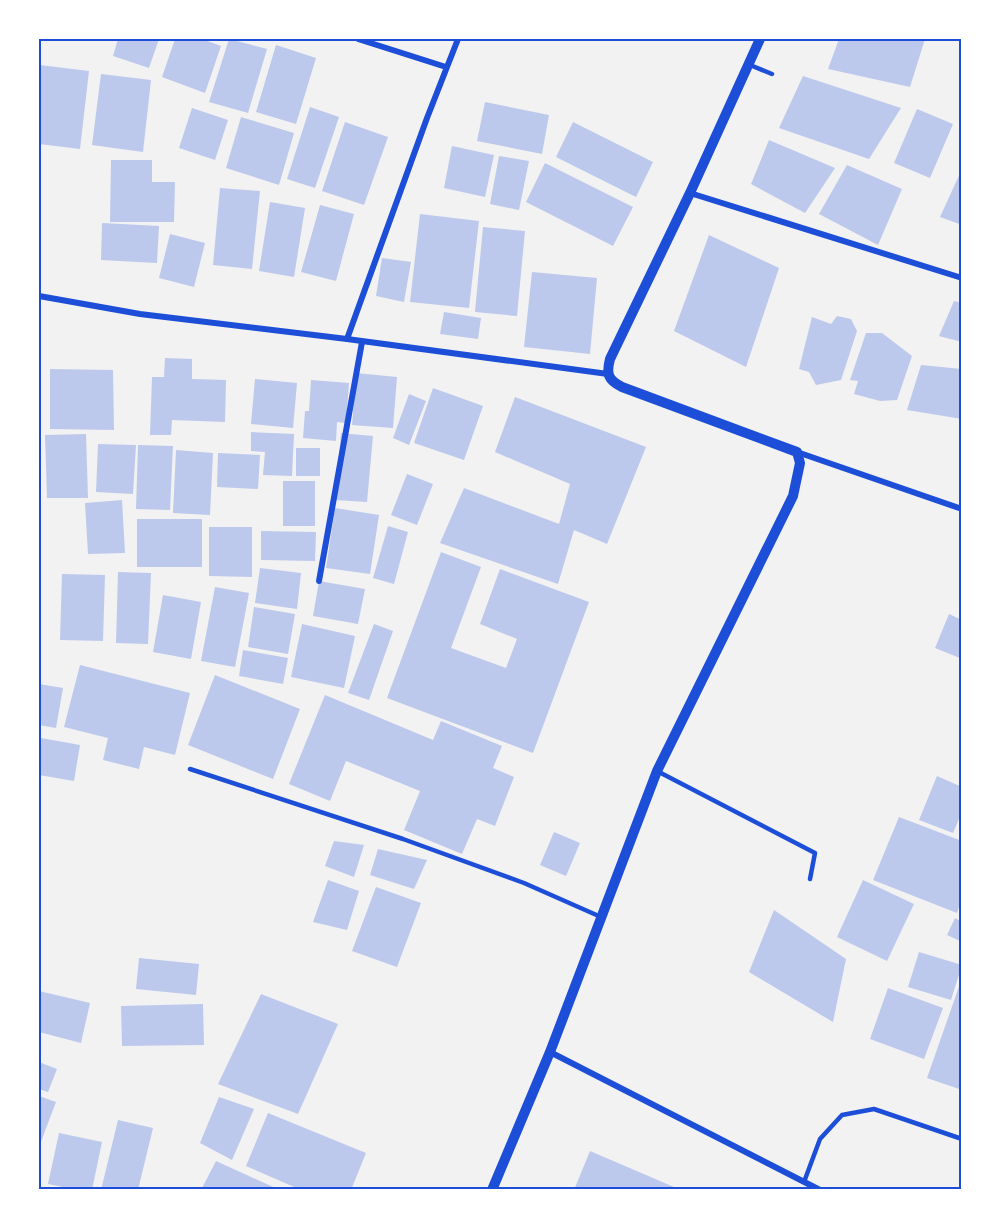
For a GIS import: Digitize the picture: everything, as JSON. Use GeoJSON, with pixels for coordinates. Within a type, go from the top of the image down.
{"type":"FeatureCollection","features":[{"type":"Feature","properties":{"kind":"street"},"geometry":{"type":"LineString","coordinates":[[358,39],[447,68]]}},
{"type":"Feature","properties":{"kind":"street"},"geometry":{"type":"LineString","coordinates":[[347,339],[458,39]]}},
{"type":"Feature","properties":{"kind":"street"},"geometry":{"type":"LineString","coordinates":[[760,39],[690,193],[610,359],[608,374],[611,380],[622,387],[797,452],[962,509]]}},
{"type":"Feature","properties":{"kind":"street"},"geometry":{"type":"LineString","coordinates":[[690,193],[962,278]]}},
{"type":"Feature","properties":{"kind":"street"},"geometry":{"type":"LineString","coordinates":[[39,296],[140,314],[608,374]]}},
{"type":"Feature","properties":{"kind":"street"},"geometry":{"type":"LineString","coordinates":[[319,581],[362,342]]}},
{"type":"Feature","properties":{"kind":"street"},"geometry":{"type":"LineString","coordinates":[[492,1190],[550,1052],[657,771],[793,496],[800,463],[797,452]]}},
{"type":"Feature","properties":{"kind":"street"},"geometry":{"type":"LineString","coordinates":[[550,1052],[820,1190]]}},
{"type":"Feature","properties":{"kind":"lane"},"geometry":{"type":"LineString","coordinates":[[747,64],[772,74]]}},
{"type":"Feature","properties":{"kind":"lane"},"geometry":{"type":"LineString","coordinates":[[190,769],[403,839],[502,875],[601,917]]}},
{"type":"Feature","properties":{"kind":"lane"},"geometry":{"type":"LineString","coordinates":[[657,771],[815,853],[810,879]]}},
{"type":"Feature","properties":{"kind":"lane"},"geometry":{"type":"LineString","coordinates":[[804,1182],[819,1140],[842,1115],[874,1109],[962,1139]]}},
{"type":"Feature","properties":{"kind":"building"},"geometry":{"type":"Polygon","coordinates":[[[118,39],[159,39],[149,68],[113,56],[118,39]]]}},
{"type":"Feature","properties":{"kind":"building"},"geometry":{"type":"Polygon","coordinates":[[[175,39],[202,39],[221,46],[205,93],[162,77],[175,39]]]}},
{"type":"Feature","properties":{"kind":"building"},"geometry":{"type":"Polygon","coordinates":[[[229,39],[267,49],[248,113],[209,102],[229,39]]]}},
{"type":"Feature","properties":{"kind":"building"},"geometry":{"type":"Polygon","coordinates":[[[839,39],[925,39],[910,87],[828,69],[839,39]]]}},
{"type":"Feature","properties":{"kind":"building"},"geometry":{"type":"Polygon","coordinates":[[[276,45],[316,58],[296,124],[256,112],[276,45]]]}},
{"type":"Feature","properties":{"kind":"building"},"geometry":{"type":"Polygon","coordinates":[[[40,65],[89,71],[80,149],[39,144],[40,65]]]}},
{"type":"Feature","properties":{"kind":"building"},"geometry":{"type":"Polygon","coordinates":[[[101,74],[151,80],[143,152],[92,145],[101,74]]]}},
{"type":"Feature","properties":{"kind":"building"},"geometry":{"type":"Polygon","coordinates":[[[803,76],[901,108],[869,159],[779,128],[803,76]]]}},
{"type":"Feature","properties":{"kind":"building"},"geometry":{"type":"Polygon","coordinates":[[[485,102],[549,115],[542,154],[477,141],[485,102]]]}},
{"type":"Feature","properties":{"kind":"building"},"geometry":{"type":"Polygon","coordinates":[[[310,107],[339,117],[315,188],[287,179],[310,107]]]}},
{"type":"Feature","properties":{"kind":"building"},"geometry":{"type":"Polygon","coordinates":[[[192,108],[228,120],[215,160],[179,148],[192,108]]]}},
{"type":"Feature","properties":{"kind":"building"},"geometry":{"type":"Polygon","coordinates":[[[917,109],[953,124],[930,178],[894,163],[917,109]]]}},
{"type":"Feature","properties":{"kind":"building"},"geometry":{"type":"Polygon","coordinates":[[[241,117],[294,133],[279,185],[226,168],[241,117]]]}},
{"type":"Feature","properties":{"kind":"building"},"geometry":{"type":"Polygon","coordinates":[[[345,122],[388,137],[364,205],[322,191],[345,122]]]}},
{"type":"Feature","properties":{"kind":"building"},"geometry":{"type":"Polygon","coordinates":[[[573,122],[653,162],[636,197],[556,157],[573,122]]]}},
{"type":"Feature","properties":{"kind":"building"},"geometry":{"type":"Polygon","coordinates":[[[769,140],[835,168],[805,213],[751,184],[769,140]]]}},
{"type":"Feature","properties":{"kind":"building"},"geometry":{"type":"Polygon","coordinates":[[[452,146],[494,155],[485,197],[444,188],[452,146]]]}},
{"type":"Feature","properties":{"kind":"building"},"geometry":{"type":"Polygon","coordinates":[[[499,156],[529,161],[519,210],[490,204],[499,156]]]}},
{"type":"Feature","properties":{"kind":"building"},"geometry":{"type":"Polygon","coordinates":[[[111,160],[152,160],[152,182],[175,182],[174,222],[110,222],[111,160]]]}},
{"type":"Feature","properties":{"kind":"building"},"geometry":{"type":"Polygon","coordinates":[[[545,163],[633,207],[613,246],[526,202],[545,163]]]}},
{"type":"Feature","properties":{"kind":"building"},"geometry":{"type":"Polygon","coordinates":[[[847,165],[902,189],[878,245],[819,214],[847,165]]]}},
{"type":"Feature","properties":{"kind":"building"},"geometry":{"type":"Polygon","coordinates":[[[962,169],[962,225],[940,217],[962,169]]]}},
{"type":"Feature","properties":{"kind":"building"},"geometry":{"type":"Polygon","coordinates":[[[220,188],[260,191],[252,269],[213,265],[220,188]]]}},
{"type":"Feature","properties":{"kind":"building"},"geometry":{"type":"Polygon","coordinates":[[[270,202],[305,208],[294,277],[259,271],[270,202]]]}},
{"type":"Feature","properties":{"kind":"building"},"geometry":{"type":"Polygon","coordinates":[[[320,205],[354,214],[336,281],[301,272],[320,205]]]}},
{"type":"Feature","properties":{"kind":"building"},"geometry":{"type":"Polygon","coordinates":[[[420,214],[479,221],[469,308],[410,302],[420,214]]]}},
{"type":"Feature","properties":{"kind":"building"},"geometry":{"type":"Polygon","coordinates":[[[102,223],[159,226],[157,263],[101,260],[102,223]]]}},
{"type":"Feature","properties":{"kind":"building"},"geometry":{"type":"Polygon","coordinates":[[[483,227],[525,231],[517,316],[475,312],[483,227]]]}},
{"type":"Feature","properties":{"kind":"building"},"geometry":{"type":"Polygon","coordinates":[[[170,234],[205,243],[194,287],[159,278],[170,234]]]}},
{"type":"Feature","properties":{"kind":"building"},"geometry":{"type":"Polygon","coordinates":[[[709,235],[779,268],[746,367],[674,331],[709,235]]]}},
{"type":"Feature","properties":{"kind":"building"},"geometry":{"type":"Polygon","coordinates":[[[382,258],[411,262],[404,302],[376,296],[382,258]]]}},
{"type":"Feature","properties":{"kind":"building"},"geometry":{"type":"Polygon","coordinates":[[[532,272],[597,278],[590,354],[524,347],[532,272]]]}},
{"type":"Feature","properties":{"kind":"building"},"geometry":{"type":"Polygon","coordinates":[[[954,301],[962,303],[962,342],[939,336],[954,301]]]}},
{"type":"Feature","properties":{"kind":"building"},"geometry":{"type":"Polygon","coordinates":[[[444,312],[481,318],[478,339],[440,334],[444,312]]]}},
{"type":"Feature","properties":{"kind":"building"},"geometry":{"type":"Polygon","coordinates":[[[837,316],[851,319],[857,331],[841,380],[816,385],[809,372],[799,369],[812,317],[831,324],[837,316]]]}},
{"type":"Feature","properties":{"kind":"building"},"geometry":{"type":"Polygon","coordinates":[[[866,333],[882,333],[912,356],[897,400],[880,401],[854,394],[858,381],[850,380],[866,333]]]}},
{"type":"Feature","properties":{"kind":"building"},"geometry":{"type":"Polygon","coordinates":[[[165,358],[192,359],[192,379],[226,380],[225,422],[172,420],[171,435],[150,435],[152,377],[164,377],[165,358]]]}},
{"type":"Feature","properties":{"kind":"building"},"geometry":{"type":"Polygon","coordinates":[[[921,365],[962,369],[962,419],[907,410],[921,365]]]}},
{"type":"Feature","properties":{"kind":"building"},"geometry":{"type":"Polygon","coordinates":[[[50,369],[113,370],[114,430],[50,429],[50,369]]]}},
{"type":"Feature","properties":{"kind":"building"},"geometry":{"type":"Polygon","coordinates":[[[356,373],[397,377],[393,428],[352,425],[356,373]]]}},
{"type":"Feature","properties":{"kind":"building"},"geometry":{"type":"Polygon","coordinates":[[[255,379],[297,383],[293,428],[251,424],[255,379]]]}},
{"type":"Feature","properties":{"kind":"building"},"geometry":{"type":"Polygon","coordinates":[[[311,380],[349,383],[346,423],[337,422],[336,441],[303,438],[305,411],[309,411],[311,380]]]}},
{"type":"Feature","properties":{"kind":"building"},"geometry":{"type":"Polygon","coordinates":[[[433,388],[483,406],[464,460],[414,443],[433,388]]]}},
{"type":"Feature","properties":{"kind":"building"},"geometry":{"type":"Polygon","coordinates":[[[409,394],[426,401],[409,445],[393,438],[409,394]]]}},
{"type":"Feature","properties":{"kind":"building"},"geometry":{"type":"Polygon","coordinates":[[[515,397],[646,447],[607,544],[574,530],[558,584],[440,543],[464,488],[559,524],[570,484],[495,452],[515,397]]]}},
{"type":"Feature","properties":{"kind":"building"},"geometry":{"type":"Polygon","coordinates":[[[251,432],[294,434],[292,476],[263,475],[265,452],[251,451],[251,432]]]}},
{"type":"Feature","properties":{"kind":"building"},"geometry":{"type":"Polygon","coordinates":[[[341,433],[373,436],[367,502],[335,500],[341,433]]]}},
{"type":"Feature","properties":{"kind":"building"},"geometry":{"type":"Polygon","coordinates":[[[86,434],[88,498],[47,498],[45,435],[86,434]]]}},
{"type":"Feature","properties":{"kind":"building"},"geometry":{"type":"Polygon","coordinates":[[[98,444],[136,445],[133,494],[96,492],[98,444]]]}},
{"type":"Feature","properties":{"kind":"building"},"geometry":{"type":"Polygon","coordinates":[[[138,445],[173,446],[170,510],[136,509],[138,445]]]}},
{"type":"Feature","properties":{"kind":"building"},"geometry":{"type":"Polygon","coordinates":[[[296,448],[320,448],[320,476],[296,476],[296,448]]]}},
{"type":"Feature","properties":{"kind":"building"},"geometry":{"type":"Polygon","coordinates":[[[176,450],[213,453],[210,515],[173,513],[176,450]]]}},
{"type":"Feature","properties":{"kind":"building"},"geometry":{"type":"Polygon","coordinates":[[[218,453],[260,455],[258,489],[217,487],[218,453]]]}},
{"type":"Feature","properties":{"kind":"building"},"geometry":{"type":"Polygon","coordinates":[[[407,474],[433,484],[417,525],[391,515],[407,474]]]}},
{"type":"Feature","properties":{"kind":"building"},"geometry":{"type":"Polygon","coordinates":[[[283,481],[315,481],[315,526],[283,526],[283,481]]]}},
{"type":"Feature","properties":{"kind":"building"},"geometry":{"type":"Polygon","coordinates":[[[122,500],[125,553],[88,554],[85,503],[122,500]]]}},
{"type":"Feature","properties":{"kind":"building"},"geometry":{"type":"Polygon","coordinates":[[[335,508],[379,515],[370,574],[326,568],[335,508]]]}},
{"type":"Feature","properties":{"kind":"building"},"geometry":{"type":"Polygon","coordinates":[[[137,519],[202,519],[202,567],[137,567],[137,519]]]}},
{"type":"Feature","properties":{"kind":"building"},"geometry":{"type":"Polygon","coordinates":[[[388,526],[408,532],[394,584],[373,578],[388,526]]]}},
{"type":"Feature","properties":{"kind":"building"},"geometry":{"type":"Polygon","coordinates":[[[209,527],[252,527],[252,577],[209,576],[209,527]]]}},
{"type":"Feature","properties":{"kind":"building"},"geometry":{"type":"Polygon","coordinates":[[[261,531],[316,532],[315,561],[261,560],[261,531]]]}},
{"type":"Feature","properties":{"kind":"building"},"geometry":{"type":"Polygon","coordinates":[[[441,552],[481,567],[451,648],[506,668],[517,639],[480,624],[500,569],[589,602],[533,753],[387,698],[441,552]]]}},
{"type":"Feature","properties":{"kind":"building"},"geometry":{"type":"Polygon","coordinates":[[[260,568],[301,573],[297,609],[255,603],[260,568]]]}},
{"type":"Feature","properties":{"kind":"building"},"geometry":{"type":"Polygon","coordinates":[[[118,572],[151,573],[148,644],[116,643],[118,572]]]}},
{"type":"Feature","properties":{"kind":"building"},"geometry":{"type":"Polygon","coordinates":[[[62,574],[105,575],[103,641],[60,640],[62,574]]]}},
{"type":"Feature","properties":{"kind":"building"},"geometry":{"type":"Polygon","coordinates":[[[319,581],[365,589],[358,624],[313,616],[319,581]]]}},
{"type":"Feature","properties":{"kind":"building"},"geometry":{"type":"Polygon","coordinates":[[[215,587],[249,593],[235,667],[201,661],[215,587]]]}},
{"type":"Feature","properties":{"kind":"building"},"geometry":{"type":"Polygon","coordinates":[[[163,595],[201,602],[191,659],[153,652],[163,595]]]}},
{"type":"Feature","properties":{"kind":"building"},"geometry":{"type":"Polygon","coordinates":[[[254,607],[295,614],[288,654],[248,647],[254,607]]]}},
{"type":"Feature","properties":{"kind":"building"},"geometry":{"type":"Polygon","coordinates":[[[949,614],[962,620],[960,658],[935,648],[949,614]]]}},
{"type":"Feature","properties":{"kind":"building"},"geometry":{"type":"Polygon","coordinates":[[[302,624],[355,636],[344,688],[291,677],[302,624]]]}},
{"type":"Feature","properties":{"kind":"building"},"geometry":{"type":"Polygon","coordinates":[[[374,624],[393,631],[369,700],[348,693],[374,624]]]}},
{"type":"Feature","properties":{"kind":"building"},"geometry":{"type":"Polygon","coordinates":[[[243,650],[288,658],[283,684],[239,676],[243,650]]]}},
{"type":"Feature","properties":{"kind":"building"},"geometry":{"type":"Polygon","coordinates":[[[80,665],[190,693],[175,755],[144,747],[139,769],[103,760],[108,738],[64,727],[80,665]]]}},
{"type":"Feature","properties":{"kind":"building"},"geometry":{"type":"Polygon","coordinates":[[[215,675],[300,709],[273,779],[188,745],[215,675]]]}},
{"type":"Feature","properties":{"kind":"building"},"geometry":{"type":"Polygon","coordinates":[[[39,684],[63,688],[56,728],[39,725],[39,684]]]}},
{"type":"Feature","properties":{"kind":"building"},"geometry":{"type":"Polygon","coordinates":[[[325,695],[433,740],[441,721],[502,746],[493,768],[514,777],[495,826],[477,819],[462,854],[404,830],[420,791],[346,761],[330,801],[289,784],[325,695]]]}},
{"type":"Feature","properties":{"kind":"building"},"geometry":{"type":"Polygon","coordinates":[[[41,738],[80,745],[74,781],[39,775],[41,738]]]}},
{"type":"Feature","properties":{"kind":"building"},"geometry":{"type":"Polygon","coordinates":[[[937,776],[962,787],[962,812],[953,833],[919,820],[937,776]]]}},
{"type":"Feature","properties":{"kind":"building"},"geometry":{"type":"Polygon","coordinates":[[[899,817],[962,841],[962,898],[957,913],[873,880],[899,817]]]}},
{"type":"Feature","properties":{"kind":"building"},"geometry":{"type":"Polygon","coordinates":[[[554,832],[580,843],[566,876],[540,865],[554,832]]]}},
{"type":"Feature","properties":{"kind":"building"},"geometry":{"type":"Polygon","coordinates":[[[334,841],[364,845],[354,877],[325,866],[334,841]]]}},
{"type":"Feature","properties":{"kind":"building"},"geometry":{"type":"Polygon","coordinates":[[[378,849],[427,860],[414,889],[370,875],[378,849]]]}},
{"type":"Feature","properties":{"kind":"building"},"geometry":{"type":"Polygon","coordinates":[[[328,880],[359,891],[347,930],[313,922],[328,880]]]}},
{"type":"Feature","properties":{"kind":"building"},"geometry":{"type":"Polygon","coordinates":[[[863,880],[914,904],[887,961],[837,937],[863,880]]]}},
{"type":"Feature","properties":{"kind":"building"},"geometry":{"type":"Polygon","coordinates":[[[376,887],[421,903],[397,967],[352,951],[376,887]]]}},
{"type":"Feature","properties":{"kind":"building"},"geometry":{"type":"Polygon","coordinates":[[[774,910],[846,959],[833,1022],[749,972],[774,910]]]}},
{"type":"Feature","properties":{"kind":"building"},"geometry":{"type":"Polygon","coordinates":[[[955,918],[962,922],[962,942],[947,935],[955,918]]]}},
{"type":"Feature","properties":{"kind":"building"},"geometry":{"type":"Polygon","coordinates":[[[919,952],[962,965],[951,1000],[908,987],[919,952]]]}},
{"type":"Feature","properties":{"kind":"building"},"geometry":{"type":"Polygon","coordinates":[[[139,958],[199,964],[196,995],[136,989],[139,958]]]}},
{"type":"Feature","properties":{"kind":"building"},"geometry":{"type":"Polygon","coordinates":[[[962,978],[962,1090],[927,1078],[962,978]]]}},
{"type":"Feature","properties":{"kind":"building"},"geometry":{"type":"Polygon","coordinates":[[[888,988],[943,1008],[924,1059],[870,1039],[888,988]]]}},
{"type":"Feature","properties":{"kind":"building"},"geometry":{"type":"Polygon","coordinates":[[[39,991],[90,1003],[81,1043],[39,1032],[39,991]]]}},
{"type":"Feature","properties":{"kind":"building"},"geometry":{"type":"Polygon","coordinates":[[[261,994],[338,1024],[298,1114],[218,1084],[261,994]]]}},
{"type":"Feature","properties":{"kind":"building"},"geometry":{"type":"Polygon","coordinates":[[[203,1004],[204,1045],[122,1046],[121,1006],[203,1004]]]}},
{"type":"Feature","properties":{"kind":"building"},"geometry":{"type":"Polygon","coordinates":[[[39,1062],[57,1069],[48,1092],[39,1089],[39,1062]]]}},
{"type":"Feature","properties":{"kind":"building"},"geometry":{"type":"Polygon","coordinates":[[[39,1096],[56,1102],[39,1147],[39,1096]]]}},
{"type":"Feature","properties":{"kind":"building"},"geometry":{"type":"Polygon","coordinates":[[[219,1097],[254,1109],[232,1160],[200,1143],[219,1097]]]}},
{"type":"Feature","properties":{"kind":"building"},"geometry":{"type":"Polygon","coordinates":[[[268,1113],[366,1153],[351,1190],[301,1190],[246,1166],[268,1113]]]}},
{"type":"Feature","properties":{"kind":"building"},"geometry":{"type":"Polygon","coordinates":[[[118,1120],[153,1128],[138,1190],[101,1190],[118,1120]]]}},
{"type":"Feature","properties":{"kind":"building"},"geometry":{"type":"Polygon","coordinates":[[[59,1133],[102,1142],[92,1190],[78,1190],[48,1184],[59,1133]]]}},
{"type":"Feature","properties":{"kind":"building"},"geometry":{"type":"Polygon","coordinates":[[[590,1151],[681,1190],[574,1190],[590,1151]]]}},
{"type":"Feature","properties":{"kind":"building"},"geometry":{"type":"Polygon","coordinates":[[[216,1161],[280,1190],[201,1190],[216,1161]]]}}]}
